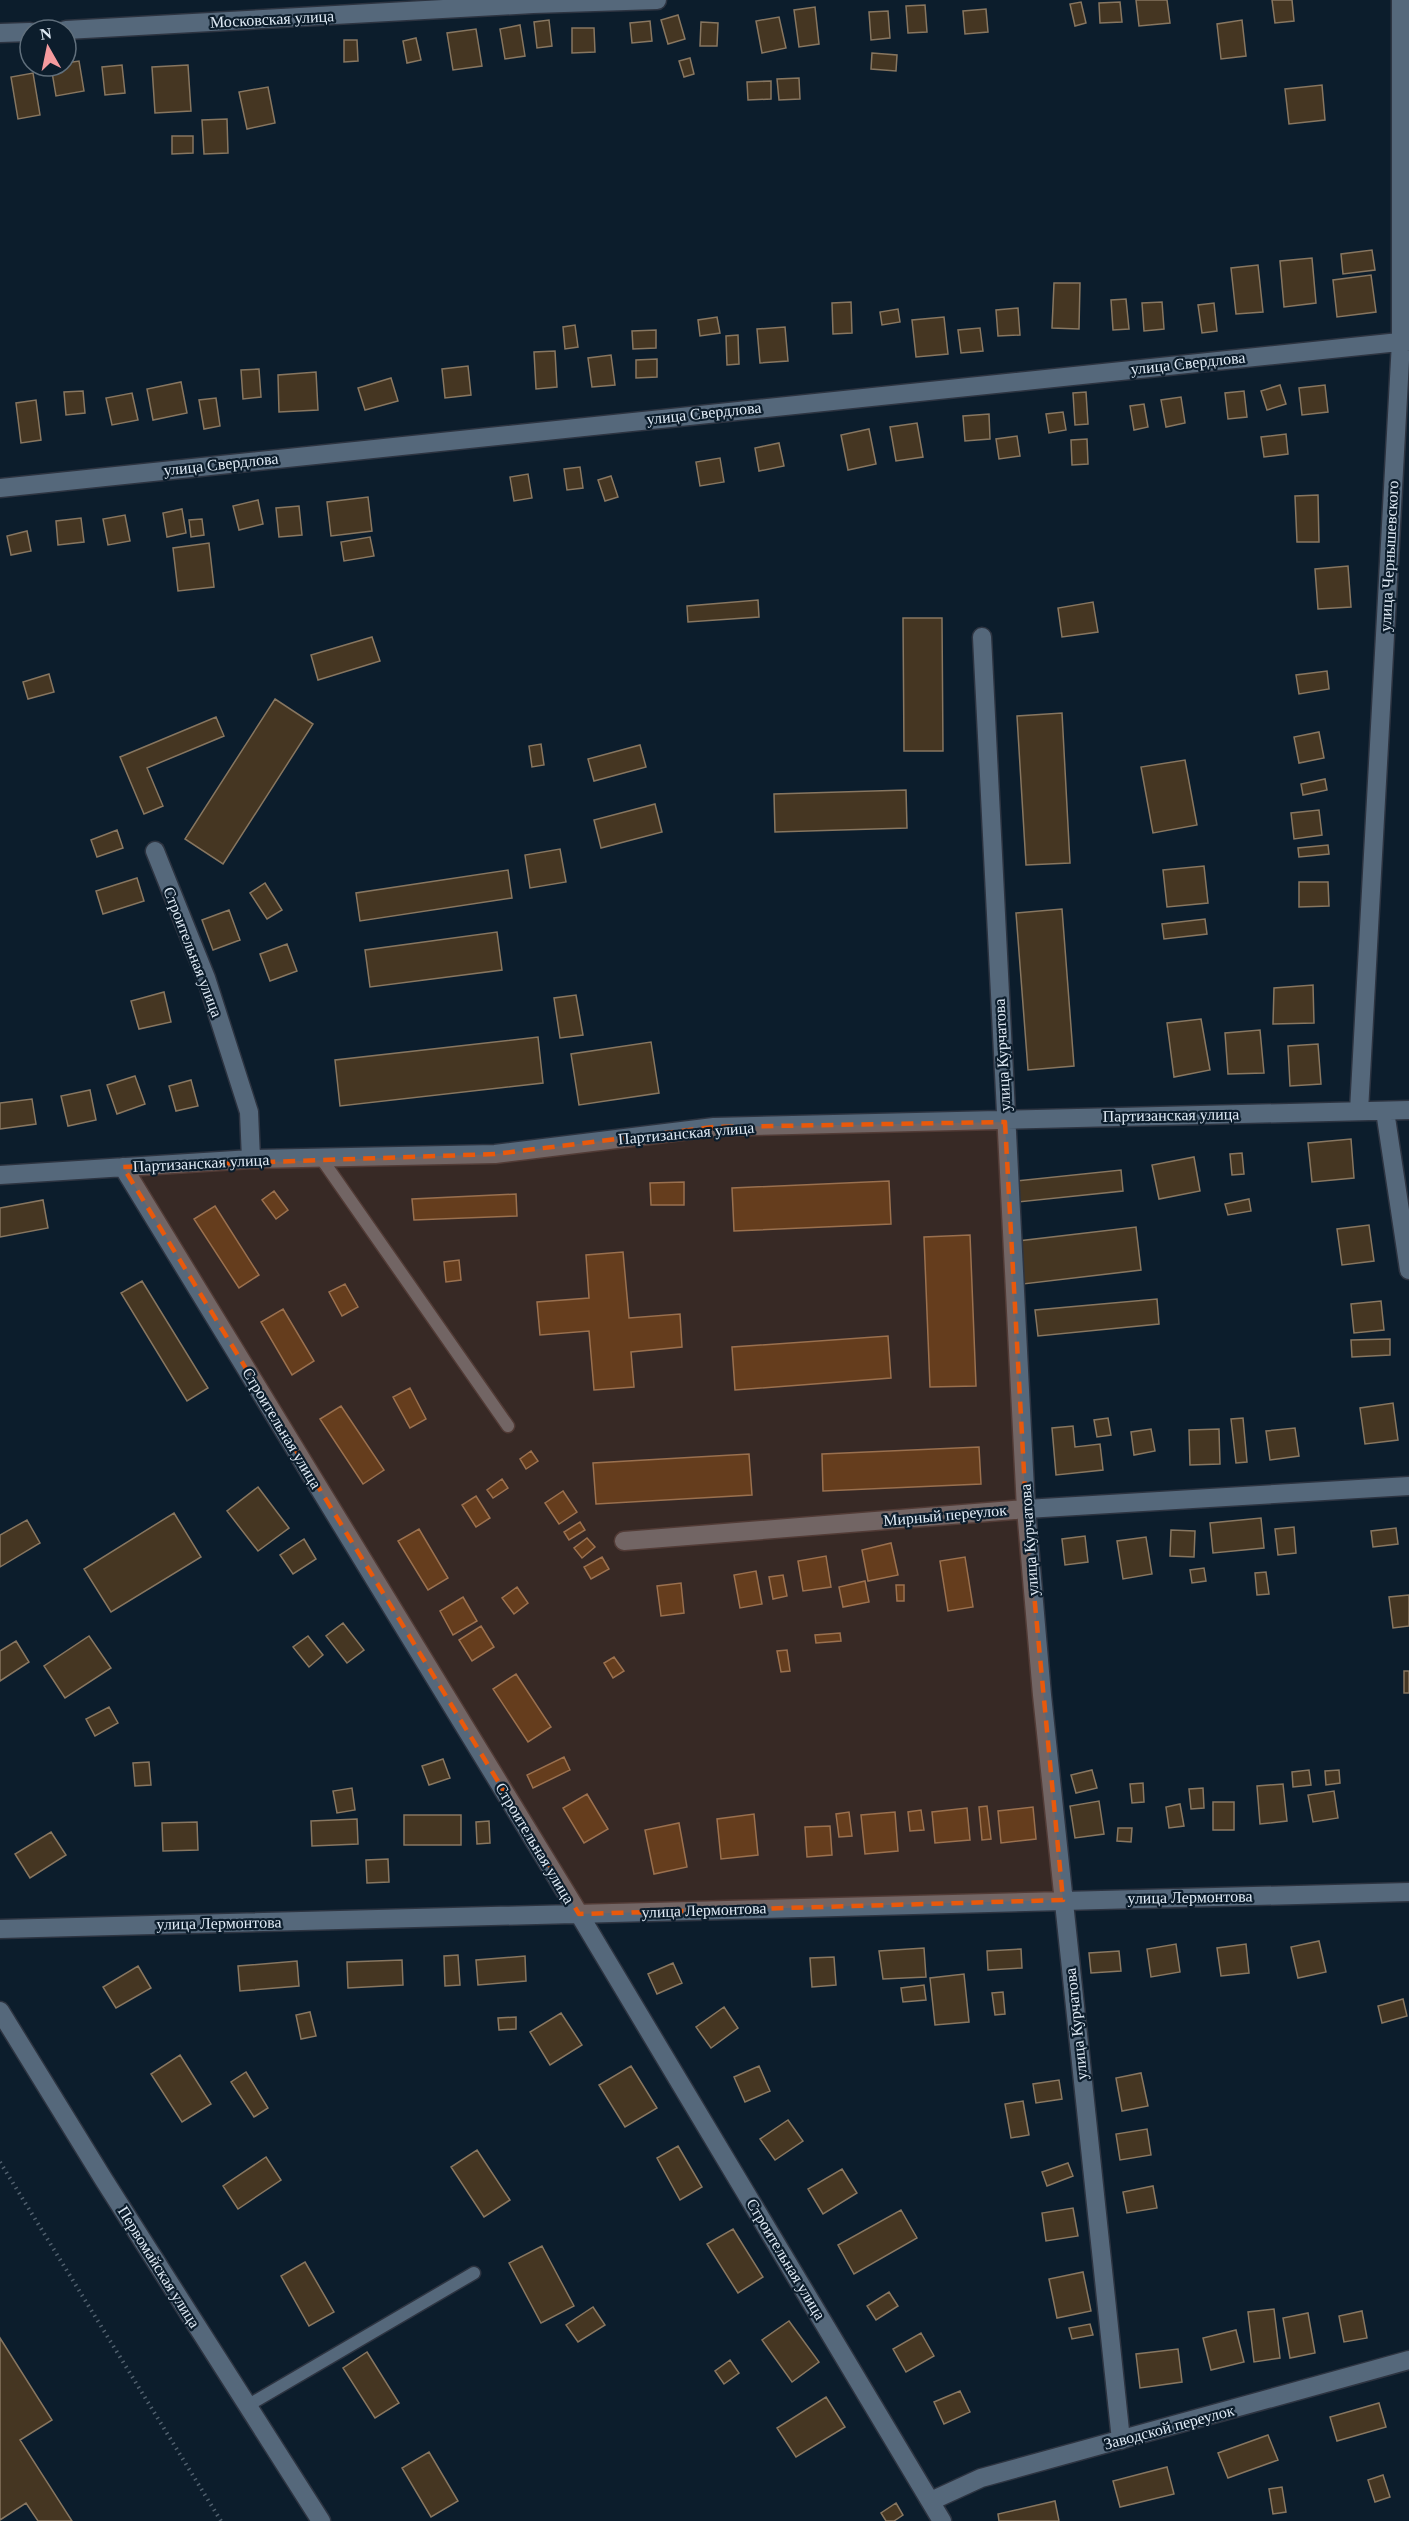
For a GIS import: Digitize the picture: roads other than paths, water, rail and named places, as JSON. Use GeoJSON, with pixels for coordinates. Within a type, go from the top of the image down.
{"type":"FeatureCollection","features":[{"type":"Feature","properties":{"kind":"street","name":"Московская улица"},"geometry":{"type":"LineString","coordinates":[[78,29],[533,3],[657,0]]}},
{"type":"Feature","properties":{"kind":"street","name":"улица Чернышевского"},"geometry":{"type":"LineString","coordinates":[[1359,1111],[1405,341],[1401,0]]}},
{"type":"Feature","properties":{"kind":"street"},"geometry":{"type":"LineString","coordinates":[[0,33],[18,32]]}},
{"type":"Feature","properties":{"kind":"street","name":"улица Свердлова"},"geometry":{"type":"LineString","coordinates":[[0,488],[1405,341]]}},
{"type":"Feature","properties":{"kind":"street","name":"улица Курчатова"},"geometry":{"type":"LineString","coordinates":[[982,637],[1026,1509],[1062,1900],[1121,2440]]}},
{"type":"Feature","properties":{"kind":"street","name":"Строительная улица"},"geometry":{"type":"LineString","coordinates":[[155,851],[206,978],[249,1112],[251,1159]]}},
{"type":"Feature","properties":{"kind":"street","name":"Партизанская улица"},"geometry":{"type":"LineString","coordinates":[[0,1175],[251,1159],[495,1154],[714,1127],[1005,1122],[1119,1116],[1409,1110]]}},
{"type":"Feature","properties":{"kind":"street"},"geometry":{"type":"LineString","coordinates":[[1385,1111],[1409,1270]]}},
{"type":"Feature","properties":{"kind":"street","name":"Строительная улица"},"geometry":{"type":"LineString","coordinates":[[123,1167],[579,1914],[942,2521]]}},
{"type":"Feature","properties":{"kind":"street","name":"Мирный переулок"},"geometry":{"type":"LineString","coordinates":[[624,1541],[1026,1509],[1409,1486]]}},
{"type":"Feature","properties":{"kind":"street","name":"улица Лермонтова"},"geometry":{"type":"LineString","coordinates":[[0,1929],[1409,1892]]}},
{"type":"Feature","properties":{"kind":"street","name":"Первомайская улица"},"geometry":{"type":"LineString","coordinates":[[0,2011],[321,2521]]}},
{"type":"Feature","properties":{"kind":"street","name":"Заводской переулок"},"geometry":{"type":"LineString","coordinates":[[931,2501],[981,2478],[1409,2360]]}},
{"type":"Feature","properties":{"kind":"lane"},"geometry":{"type":"LineString","coordinates":[[321,1158],[508,1426]]}},
{"type":"Feature","properties":{"kind":"lane"},"geometry":{"type":"LineString","coordinates":[[247,2406],[474,2273]]}}]}
